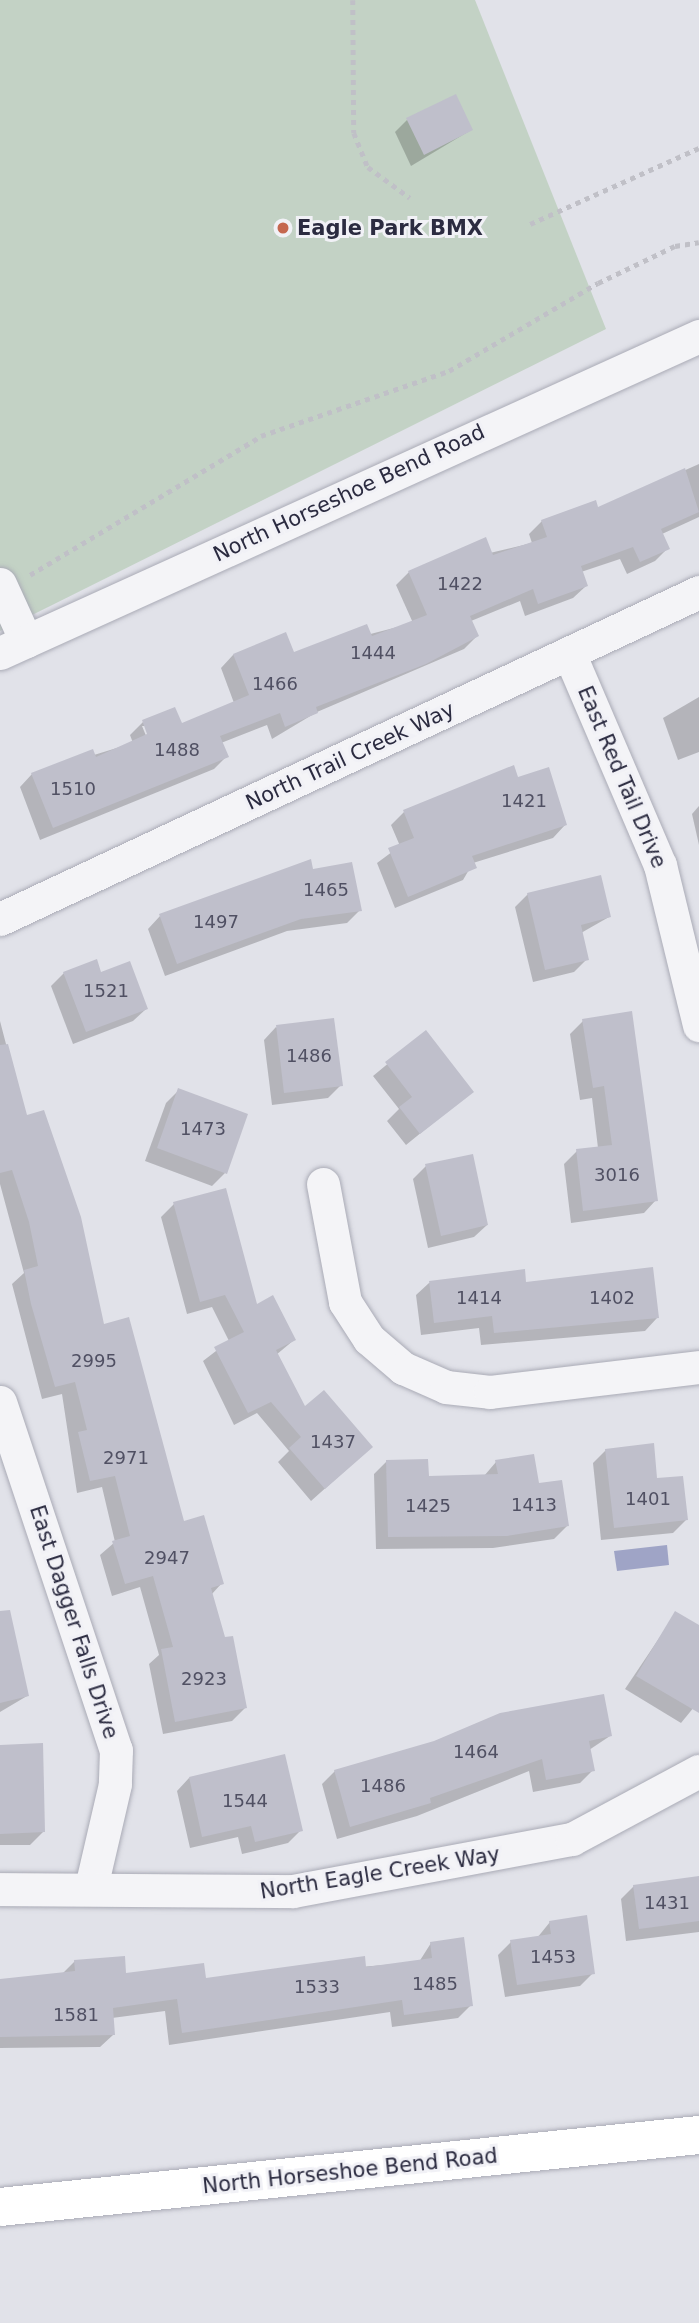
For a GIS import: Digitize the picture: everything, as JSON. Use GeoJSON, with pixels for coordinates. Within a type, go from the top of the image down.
{"type":"FeatureCollection","features":[{"type":"Feature","properties":{"kind":"highway","name":"North Horseshoe Bend Road"},"geometry":{"type":"LineString","coordinates":[[0,2207],[699,2135]]}},
{"type":"Feature","properties":{"kind":"street","name":"North Horseshoe Bend Road"},"geometry":{"type":"LineString","coordinates":[[13,647],[699,336]]}},
{"type":"Feature","properties":{"kind":"street"},"geometry":{"type":"LineString","coordinates":[[10,583],[13,647]]}},
{"type":"Feature","properties":{"kind":"street","name":"North Trail Creek Way"},"geometry":{"type":"LineString","coordinates":[[0,919],[699,592]]}},
{"type":"Feature","properties":{"kind":"street","name":"East Red Tail Drive"},"geometry":{"type":"LineString","coordinates":[[569,653],[660,864],[699,1025]]}},
{"type":"Feature","properties":{"kind":"street"},"geometry":{"type":"LineString","coordinates":[[323,1184],[345,1302],[369,1339],[403,1368],[446,1387],[490,1392],[699,1367]]}},
{"type":"Feature","properties":{"kind":"street","name":"East Dagger Falls Drive"},"geometry":{"type":"LineString","coordinates":[[0,1402],[106,1706],[116,1750],[115,1784],[91,1888]]}},
{"type":"Feature","properties":{"kind":"street","name":"North Eagle Creek Way"},"geometry":{"type":"LineString","coordinates":[[0,1889],[293,1891],[528,1850],[611,1823],[699,1771]]}},
{"type":"Feature","properties":{"kind":"path"},"geometry":{"type":"LineString","coordinates":[[353,0],[354,133],[368,167],[410,198]]}},
{"type":"Feature","properties":{"kind":"path"},"geometry":{"type":"LineString","coordinates":[[530,224],[699,148]]}},
{"type":"Feature","properties":{"kind":"path"},"geometry":{"type":"LineString","coordinates":[[10,583],[261,436],[449,371],[598,283],[674,246],[699,242]]}},
{"type":"Feature","properties":{"kind":"green space","name":"Eagle Park BMX"},"geometry":{"type":"Polygon","coordinates":[[[0,0],[475,0],[606,329],[0,631],[0,0]]]}},
{"type":"Feature","properties":{"kind":"water"},"geometry":{"type":"Polygon","coordinates":[[[667,1545],[669,1565],[617,1571],[614,1551],[667,1545]]]}},
{"type":"Feature","properties":{"kind":"building"},"geometry":{"type":"Polygon","coordinates":[[[456,94],[473,130],[424,155],[406,118],[456,94]]]}},
{"type":"Feature","properties":{"kind":"building"},"geometry":{"type":"Polygon","coordinates":[[[685,468],[699,512],[661,529],[670,549],[640,562],[633,547],[581,566],[588,586],[538,604],[533,589],[470,616],[479,636],[426,664],[316,707],[318,713],[285,727],[280,713],[220,736],[229,757],[53,828],[31,773],[93,749],[96,757],[147,734],[142,720],[175,707],[182,723],[249,695],[233,654],[286,632],[294,652],[367,624],[372,636],[427,615],[408,571],[486,537],[493,555],[547,537],[541,520],[596,500],[598,507],[685,468]]]}},
{"type":"Feature","properties":{"kind":"building"},"geometry":{"type":"Polygon","coordinates":[[[514,765],[518,777],[549,767],[567,825],[472,856],[477,868],[408,897],[388,848],[414,838],[403,810],[514,765]]]}},
{"type":"Feature","properties":{"kind":"building"},"geometry":{"type":"Polygon","coordinates":[[[311,859],[313,869],[352,862],[362,911],[301,919],[177,964],[159,914],[311,859]]]}},
{"type":"Feature","properties":{"kind":"building"},"geometry":{"type":"Polygon","coordinates":[[[601,875],[611,917],[581,925],[589,960],[545,970],[527,893],[601,875]]]}},
{"type":"Feature","properties":{"kind":"building"},"geometry":{"type":"Polygon","coordinates":[[[97,959],[101,972],[130,961],[148,1009],[86,1032],[63,972],[97,959]]]}},
{"type":"Feature","properties":{"kind":"building"},"geometry":{"type":"Polygon","coordinates":[[[632,1011],[658,1201],[583,1211],[576,1149],[612,1145],[604,1086],[593,1088],[582,1019],[632,1011]]]}},
{"type":"Feature","properties":{"kind":"building"},"geometry":{"type":"Polygon","coordinates":[[[334,1018],[343,1086],[284,1093],[276,1025],[334,1018]]]}},
{"type":"Feature","properties":{"kind":"building"},"geometry":{"type":"Polygon","coordinates":[[[426,1030],[474,1092],[420,1134],[399,1107],[412,1097],[385,1062],[426,1030]]]}},
{"type":"Feature","properties":{"kind":"building"},"geometry":{"type":"Polygon","coordinates":[[[8,1044],[27,1115],[44,1110],[81,1217],[104,1324],[129,1317],[184,1521],[204,1515],[224,1584],[211,1588],[225,1637],[233,1636],[247,1708],[175,1722],[161,1649],[173,1647],[153,1576],[125,1584],[112,1541],[130,1536],[115,1476],[90,1481],[78,1432],[87,1430],[75,1382],[55,1387],[31,1304],[24,1270],[38,1266],[29,1222],[12,1170],[0,1173],[0,1045],[8,1044]]]}},
{"type":"Feature","properties":{"kind":"building"},"geometry":{"type":"Polygon","coordinates":[[[178,1088],[248,1114],[227,1174],[157,1148],[178,1088]]]}},
{"type":"Feature","properties":{"kind":"building"},"geometry":{"type":"Polygon","coordinates":[[[473,1154],[488,1225],[441,1236],[425,1164],[473,1154]]]}},
{"type":"Feature","properties":{"kind":"building"},"geometry":{"type":"Polygon","coordinates":[[[226,1188],[257,1304],[273,1295],[296,1340],[276,1350],[305,1406],[324,1390],[373,1447],[325,1489],[289,1448],[301,1437],[271,1402],[248,1413],[214,1347],[244,1332],[225,1295],[200,1302],[173,1202],[226,1188]]]}},
{"type":"Feature","properties":{"kind":"building"},"geometry":{"type":"Polygon","coordinates":[[[653,1267],[659,1318],[494,1333],[492,1316],[434,1323],[429,1281],[525,1269],[526,1282],[653,1267]]]}},
{"type":"Feature","properties":{"kind":"building"},"geometry":{"type":"Polygon","coordinates":[[[654,1443],[657,1478],[683,1476],[688,1520],[614,1528],[605,1449],[654,1443]]]}},
{"type":"Feature","properties":{"kind":"building"},"geometry":{"type":"Polygon","coordinates":[[[534,1454],[539,1483],[562,1480],[569,1526],[507,1536],[388,1537],[386,1460],[428,1459],[429,1476],[498,1474],[495,1460],[534,1454]]]}},
{"type":"Feature","properties":{"kind":"building"},"geometry":{"type":"Polygon","coordinates":[[[10,1610],[29,1696],[0,1703],[0,1611],[10,1610]]]}},
{"type":"Feature","properties":{"kind":"building"},"geometry":{"type":"Polygon","coordinates":[[[675,1611],[699,1625],[699,1713],[636,1676],[675,1611]]]}},
{"type":"Feature","properties":{"kind":"building"},"geometry":{"type":"Polygon","coordinates":[[[604,1694],[612,1736],[589,1741],[595,1771],[546,1780],[542,1759],[430,1798],[431,1803],[350,1827],[334,1770],[434,1741],[500,1713],[604,1694]]]}},
{"type":"Feature","properties":{"kind":"building"},"geometry":{"type":"Polygon","coordinates":[[[43,1743],[45,1832],[0,1834],[0,1745],[43,1743]]]}},
{"type":"Feature","properties":{"kind":"building"},"geometry":{"type":"Polygon","coordinates":[[[285,1754],[303,1831],[255,1842],[251,1826],[202,1837],[189,1777],[285,1754]]]}},
{"type":"Feature","properties":{"kind":"building"},"geometry":{"type":"Polygon","coordinates":[[[699,1876],[699,1921],[639,1929],[633,1885],[699,1876]]]}},
{"type":"Feature","properties":{"kind":"building"},"geometry":{"type":"Polygon","coordinates":[[[587,1915],[595,1974],[517,1985],[510,1940],[551,1934],[549,1921],[587,1915]]]}},
{"type":"Feature","properties":{"kind":"building"},"geometry":{"type":"Polygon","coordinates":[[[464,1937],[473,2006],[404,2015],[402,2000],[182,2033],[177,1999],[113,2008],[115,2035],[0,2037],[0,1979],[75,1971],[74,1960],[125,1956],[126,1973],[204,1963],[206,1978],[365,1956],[366,1967],[432,1958],[430,1942],[464,1937]]]}},
{"type":"Feature","properties":{"kind":"place","name":"Eagle Park BMX"},"geometry":{"type":"Point","coordinates":[283,228]}}]}
